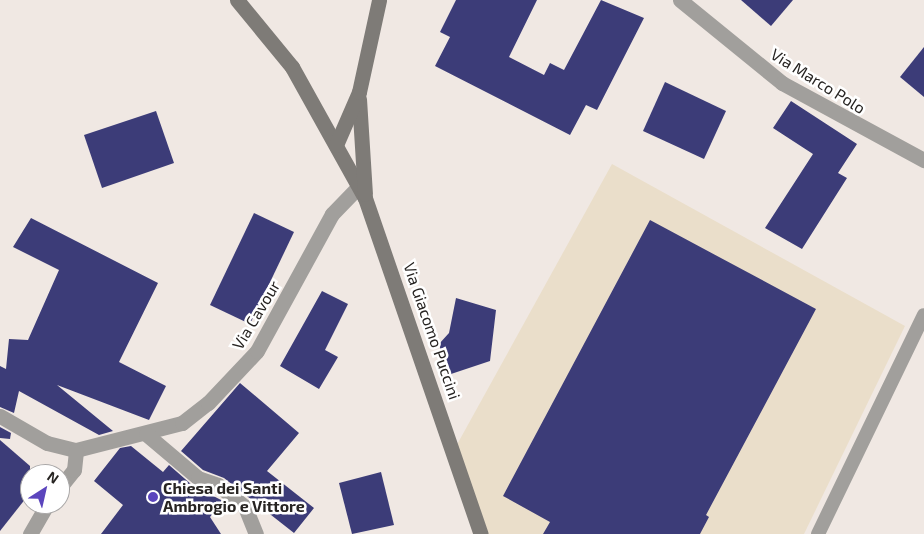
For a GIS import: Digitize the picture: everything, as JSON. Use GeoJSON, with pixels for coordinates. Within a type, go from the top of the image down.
{"type":"FeatureCollection","features":[{"type":"Feature","properties":{"kind":"street","name":"Via Giacomo Puccini"},"geometry":{"type":"LineString","coordinates":[[237,0],[292,67],[362,192],[454,450],[481,534]]}},
{"type":"Feature","properties":{"kind":"street"},"geometry":{"type":"LineString","coordinates":[[336,145],[359,92],[379,0]]}},
{"type":"Feature","properties":{"kind":"street","name":"Via Marco Polo"},"geometry":{"type":"LineString","coordinates":[[680,0],[782,83],[924,160]]}},
{"type":"Feature","properties":{"kind":"street"},"geometry":{"type":"LineString","coordinates":[[359,92],[362,192]]}},
{"type":"Feature","properties":{"kind":"street","name":"Via Cavour"},"geometry":{"type":"LineString","coordinates":[[76,450],[146,434],[182,423],[233,379],[274,322],[332,214],[362,192]]}},
{"type":"Feature","properties":{"kind":"street"},"geometry":{"type":"LineString","coordinates":[[0,416],[47,444],[76,450],[74,470],[70,475]]}},
{"type":"Feature","properties":{"kind":"street"},"geometry":{"type":"LineString","coordinates":[[146,434],[198,478],[218,485],[245,507],[256,534]]}},
{"type":"Feature","properties":{"kind":"street"},"geometry":{"type":"LineString","coordinates":[[30,534],[41,514]]}},
{"type":"Feature","properties":{"kind":"lane"},"geometry":{"type":"LineString","coordinates":[[818,534],[924,315]]}},
{"type":"Feature","properties":{"kind":"shaded area"},"geometry":{"type":"Polygon","coordinates":[[[612,164],[905,326],[804,534],[481,534],[454,450],[612,164]]]}},
{"type":"Feature","properties":{"kind":"building"},"geometry":{"type":"Polygon","coordinates":[[[456,0],[537,0],[509,57],[544,75],[550,63],[564,70],[601,0],[644,18],[597,110],[586,105],[570,135],[435,66],[450,37],[440,32],[456,0]]]}},
{"type":"Feature","properties":{"kind":"building"},"geometry":{"type":"Polygon","coordinates":[[[741,0],[793,0],[771,26],[741,0]]]}},
{"type":"Feature","properties":{"kind":"building"},"geometry":{"type":"Polygon","coordinates":[[[924,47],[924,97],[900,77],[924,47]]]}},
{"type":"Feature","properties":{"kind":"building"},"geometry":{"type":"Polygon","coordinates":[[[665,82],[726,111],[704,159],[643,131],[665,82]]]}},
{"type":"Feature","properties":{"kind":"building"},"geometry":{"type":"Polygon","coordinates":[[[791,101],[857,144],[838,173],[847,178],[802,249],[765,228],[813,154],[773,128],[791,101]]]}},
{"type":"Feature","properties":{"kind":"building"},"geometry":{"type":"Polygon","coordinates":[[[156,111],[174,163],[102,188],[84,135],[156,111]]]}},
{"type":"Feature","properties":{"kind":"building"},"geometry":{"type":"Polygon","coordinates":[[[254,213],[294,232],[250,324],[210,305],[254,213]]]}},
{"type":"Feature","properties":{"kind":"building"},"geometry":{"type":"Polygon","coordinates":[[[31,218],[158,283],[119,362],[166,386],[149,420],[57,385],[113,431],[99,435],[19,391],[14,413],[0,407],[0,366],[6,369],[9,339],[28,340],[59,270],[13,247],[31,218]]]}},
{"type":"Feature","properties":{"kind":"building"},"geometry":{"type":"Polygon","coordinates":[[[650,220],[816,309],[706,515],[709,517],[700,534],[543,534],[550,522],[503,496],[650,220]]]}},
{"type":"Feature","properties":{"kind":"building"},"geometry":{"type":"Polygon","coordinates":[[[322,291],[348,304],[325,350],[338,357],[319,389],[280,366],[322,291]]]}},
{"type":"Feature","properties":{"kind":"building"},"geometry":{"type":"Polygon","coordinates":[[[456,298],[496,310],[490,361],[448,375],[439,344],[449,333],[456,298]]]}},
{"type":"Feature","properties":{"kind":"building"},"geometry":{"type":"Polygon","coordinates":[[[240,383],[299,433],[267,471],[314,508],[294,533],[224,478],[203,470],[181,451],[240,383]]]}},
{"type":"Feature","properties":{"kind":"building"},"geometry":{"type":"Polygon","coordinates":[[[0,427],[11,433],[10,439],[0,438],[0,427]]]}},
{"type":"Feature","properties":{"kind":"building"},"geometry":{"type":"Polygon","coordinates":[[[0,440],[28,464],[20,464],[20,506],[0,531],[0,440]]]}},
{"type":"Feature","properties":{"kind":"building","name":"Chiesa dei Santi Ambrogio e Vittore"},"geometry":{"type":"Polygon","coordinates":[[[131,446],[163,472],[169,465],[192,485],[223,501],[210,517],[221,534],[101,534],[123,505],[94,481],[120,448],[131,446]]]}},
{"type":"Feature","properties":{"kind":"building"},"geometry":{"type":"Polygon","coordinates":[[[381,472],[394,525],[352,534],[339,483],[381,472]]]}},
{"type":"Feature","properties":{"kind":"place","name":"Chiesa dei Santi Ambrogio e Vittore"},"geometry":{"type":"Point","coordinates":[153,497]}}]}
